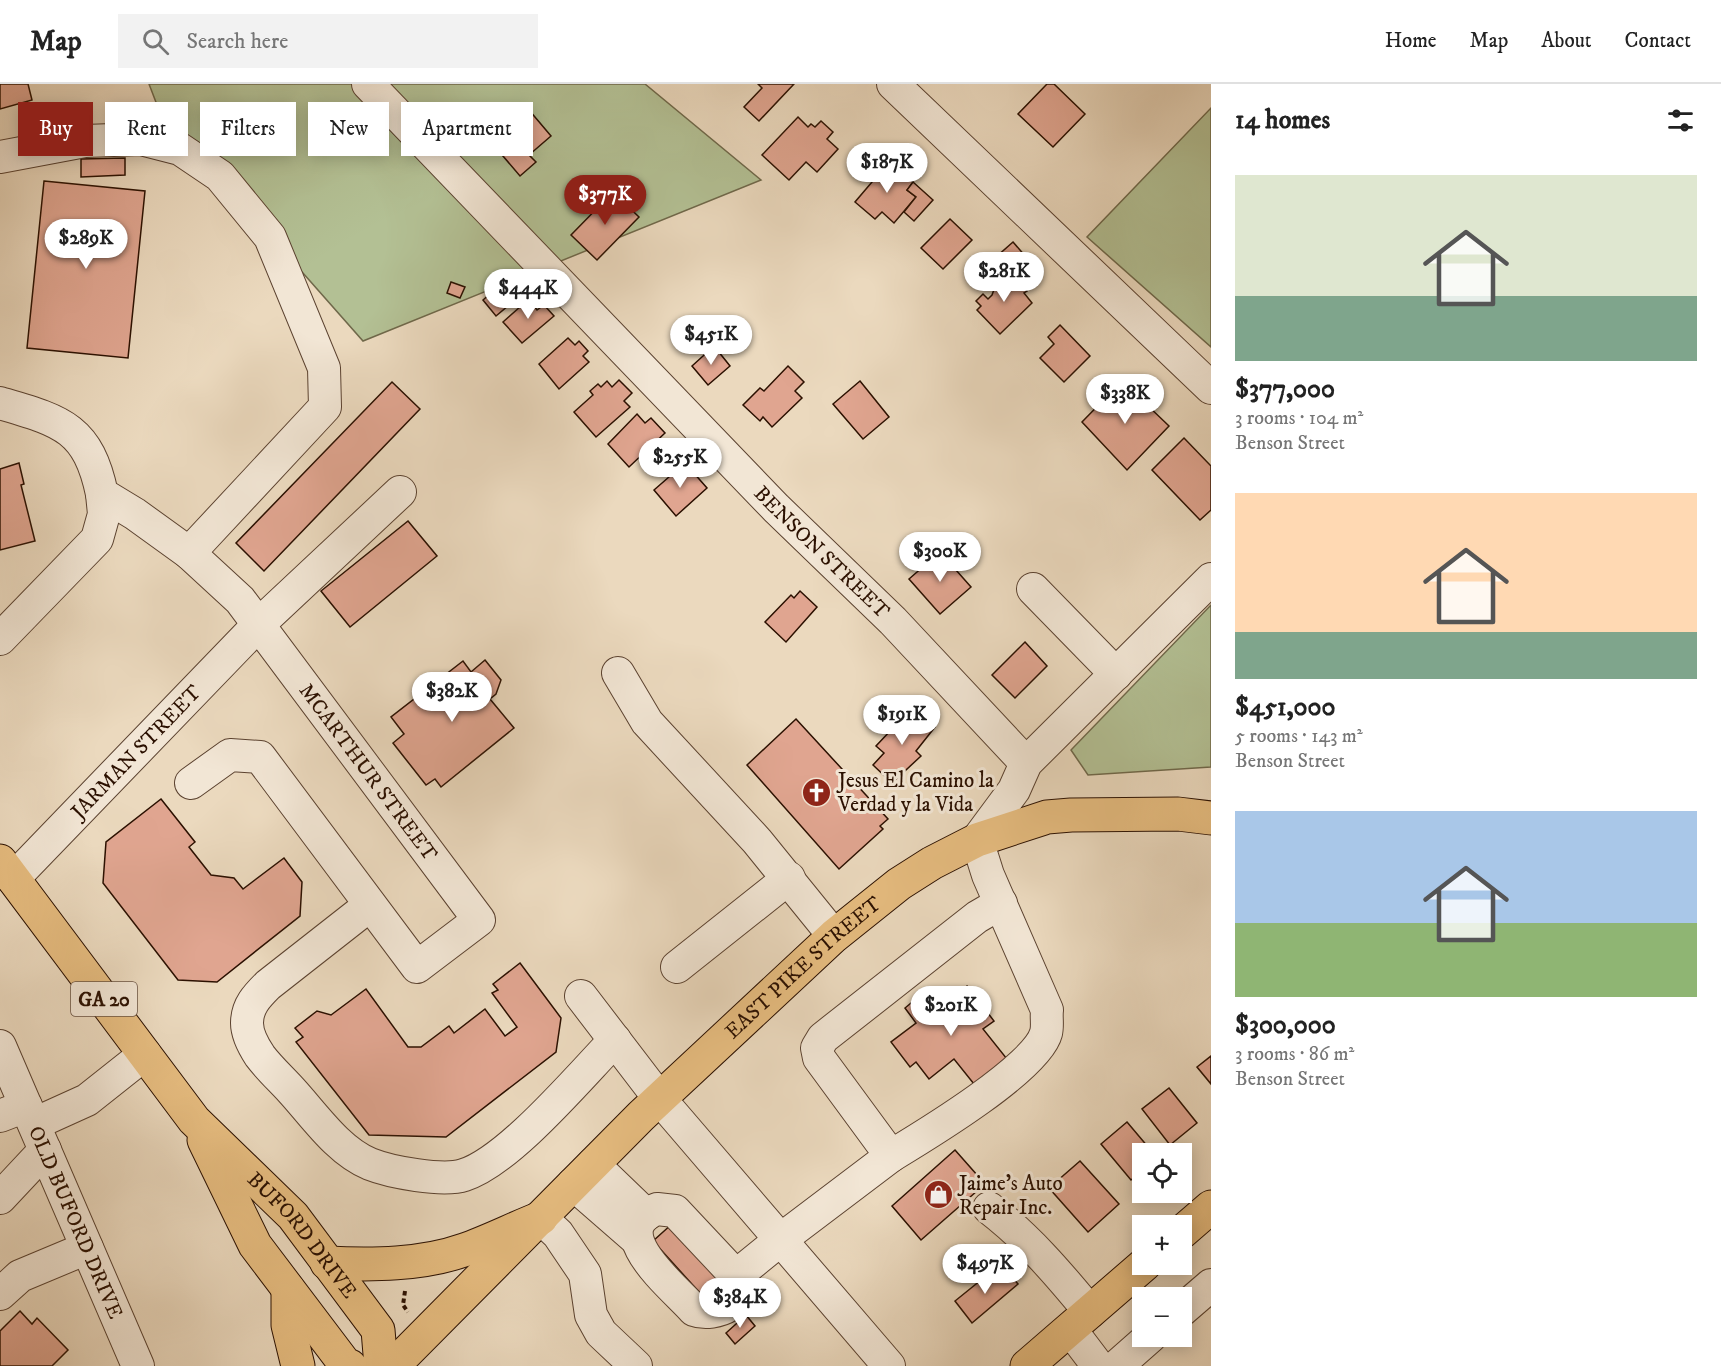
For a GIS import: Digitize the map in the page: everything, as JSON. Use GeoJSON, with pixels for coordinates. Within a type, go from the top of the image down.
{"type":"FeatureCollection","features":[{"type":"Feature","properties":{"kind":"main road"},"geometry":{"type":"LineString","coordinates":[[977,840],[1047,817],[1071,814],[1178,814],[1211,818]]}},
{"type":"Feature","properties":{"kind":"main road","name":"EAST PIKE STREET"},"geometry":{"type":"LineString","coordinates":[[393,1366],[659,1098],[834,936],[899,884],[932,863],[977,840]]}},
{"type":"Feature","properties":{"kind":"main road","name":"BUFORD DRIVE"},"geometry":{"type":"LineString","coordinates":[[7,870],[194,1120],[293,1216],[378,1330],[381,1366]]}},
{"type":"Feature","properties":{"kind":"main road","name":"BUFORD DRIVE"},"geometry":{"type":"LineString","coordinates":[[194,1120],[255,1245],[345,1364],[350,1366]]}},
{"type":"Feature","properties":{"kind":"main road"},"geometry":{"type":"LineString","coordinates":[[1192,1223],[1211,1207]]}},
{"type":"Feature","properties":{"kind":"main road"},"geometry":{"type":"LineString","coordinates":[[327,1263],[379,1264],[462,1251],[541,1218]]}},
{"type":"Feature","properties":{"kind":"main road"},"geometry":{"type":"LineString","coordinates":[[1027,1366],[1132,1274]]}},
{"type":"Feature","properties":{"kind":"main road"},"geometry":{"type":"LineString","coordinates":[[288,1288],[288,1325],[298,1366]]}},
{"type":"Feature","properties":{"kind":"street","name":"BENSON STREET"},"geometry":{"type":"LineString","coordinates":[[368,84],[776,508],[893,621],[1026,763]]}},
{"type":"Feature","properties":{"kind":"street"},"geometry":{"type":"LineString","coordinates":[[892,84],[1211,388]]}},
{"type":"Feature","properties":{"kind":"street"},"geometry":{"type":"LineString","coordinates":[[0,157],[85,141],[141,139],[180,148],[220,176],[270,237],[324,368],[325,407],[189,553]]}},
{"type":"Feature","properties":{"kind":"street"},"geometry":{"type":"LineString","coordinates":[[0,403],[45,416],[82,440],[96,467],[104,514],[97,539],[0,639]]}},
{"type":"Feature","properties":{"kind":"street","name":"JARMAN STREET"},"geometry":{"type":"LineString","coordinates":[[7,870],[259,624],[400,492]]}},
{"type":"Feature","properties":{"kind":"street","name":"MCARTHUR STREET"},"geometry":{"type":"LineString","coordinates":[[102,494],[135,514],[189,553],[240,600],[479,920],[417,967],[370,905]]}},
{"type":"Feature","properties":{"kind":"street","name":"EAST PIKE STREET"},"geometry":{"type":"LineString","coordinates":[[977,840],[1014,790],[1026,763],[1211,579]]}},
{"type":"Feature","properties":{"kind":"street"},"geometry":{"type":"LineString","coordinates":[[1033,588],[1116,674]]}},
{"type":"Feature","properties":{"kind":"street"},"geometry":{"type":"LineString","coordinates":[[618,674],[647,722],[789,878],[834,936]]}},
{"type":"Feature","properties":{"kind":"street"},"geometry":{"type":"LineString","coordinates":[[191,783],[230,755],[260,757],[370,905],[268,985],[256,997],[249,1010],[247,1024],[251,1039],[261,1057],[343,1146],[370,1164],[439,1177],[462,1176],[480,1168],[504,1152],[615,1040]]}},
{"type":"Feature","properties":{"kind":"street"},"geometry":{"type":"LineString","coordinates":[[736,1276],[891,1156],[916,1143],[1014,1072],[1036,1051],[1046,1033],[1047,1010],[988,875],[977,840]]}},
{"type":"Feature","properties":{"kind":"street"},"geometry":{"type":"LineString","coordinates":[[677,967],[789,878]]}},
{"type":"Feature","properties":{"kind":"street"},"geometry":{"type":"LineString","coordinates":[[891,1156],[819,1058],[818,1048],[823,1038],[977,917],[1002,903]]}},
{"type":"Feature","properties":{"kind":"street"},"geometry":{"type":"LineString","coordinates":[[581,996],[659,1098],[889,1366]]}},
{"type":"Feature","properties":{"kind":"street","name":"OLD BUFORD DRIVE"},"geometry":{"type":"LineString","coordinates":[[0,1046],[26,1124],[87,1248],[138,1366]]}},
{"type":"Feature","properties":{"kind":"street"},"geometry":{"type":"LineString","coordinates":[[0,1198],[26,1124],[87,1100],[145,1054]]}},
{"type":"Feature","properties":{"kind":"street"},"geometry":{"type":"LineString","coordinates":[[583,1174],[641,1227],[644,1254],[694,1310],[700,1313],[716,1313],[729,1306],[740,1294],[740,1281],[675,1211],[657,1209],[641,1227]]}},
{"type":"Feature","properties":{"kind":"street"},"geometry":{"type":"LineString","coordinates":[[989,1208],[1045,1257],[1080,1320],[1098,1366]]}},
{"type":"Feature","properties":{"kind":"street"},"geometry":{"type":"LineString","coordinates":[[541,1218],[558,1234],[585,1274],[591,1315],[601,1333],[636,1366]]}},
{"type":"Feature","properties":{"kind":"street"},"geometry":{"type":"LineString","coordinates":[[0,1294],[20,1276],[87,1248]]}},
{"type":"Feature","properties":{"kind":"street"},"geometry":{"type":"LineString","coordinates":[[1192,1301],[1211,1285]]}},
{"type":"Feature","properties":{"kind":"street"},"geometry":{"type":"LineString","coordinates":[[1117,1366],[1139,1347]]}},
{"type":"Feature","properties":{"kind":"path"},"geometry":{"type":"LineString","coordinates":[[403,1305],[405,1288]]}},
{"type":"Feature","properties":{"kind":"green space"},"geometry":{"type":"Polygon","coordinates":[[[149,84],[645,84],[761,180],[363,341],[188,143],[188,102],[156,102],[149,84]]]}},
{"type":"Feature","properties":{"kind":"green space"},"geometry":{"type":"Polygon","coordinates":[[[1211,108],[1211,347],[1087,237],[1211,108]]]}},
{"type":"Feature","properties":{"kind":"green space"},"geometry":{"type":"Polygon","coordinates":[[[1211,605],[1211,767],[1088,775],[1071,750],[1211,605]]]}},
{"type":"Feature","properties":{"kind":"building"},"geometry":{"type":"Polygon","coordinates":[[[0,84],[28,84],[32,100],[18,102],[18,104],[0,109],[0,84]]]}},
{"type":"Feature","properties":{"kind":"building"},"geometry":{"type":"Polygon","coordinates":[[[758,84],[794,84],[759,121],[744,107],[762,88],[758,84]]]}},
{"type":"Feature","properties":{"kind":"building"},"geometry":{"type":"Polygon","coordinates":[[[1047,84],[1054,84],[1085,114],[1053,147],[1018,114],[1047,84]]]}},
{"type":"Feature","properties":{"kind":"building"},"geometry":{"type":"Polygon","coordinates":[[[533,115],[551,136],[533,152],[533,115]]]}},
{"type":"Feature","properties":{"kind":"building"},"geometry":{"type":"Polygon","coordinates":[[[798,117],[808,127],[811,124],[815,127],[821,121],[833,132],[827,139],[838,149],[817,172],[806,162],[789,180],[762,155],[798,117]]]}},
{"type":"Feature","properties":{"kind":"building"},"geometry":{"type":"Polygon","coordinates":[[[503,156],[530,156],[536,162],[520,176],[503,156]]]}},
{"type":"Feature","properties":{"kind":"building"},"geometry":{"type":"Polygon","coordinates":[[[125,158],[125,175],[81,177],[81,159],[125,158]]]}},
{"type":"Feature","properties":{"kind":"building"},"geometry":{"type":"Polygon","coordinates":[[[889,162],[913,182],[907,190],[916,197],[894,223],[882,212],[875,219],[855,202],[889,162]]]}},
{"type":"Feature","properties":{"kind":"building"},"geometry":{"type":"Polygon","coordinates":[[[44,181],[145,191],[128,358],[27,348],[44,181]]]}},
{"type":"Feature","properties":{"kind":"building"},"geometry":{"type":"Polygon","coordinates":[[[913,182],[933,200],[914,221],[904,212],[916,197],[907,190],[913,182]]]}},
{"type":"Feature","properties":{"kind":"building"},"geometry":{"type":"Polygon","coordinates":[[[613,192],[639,217],[597,260],[571,235],[613,192]]]}},
{"type":"Feature","properties":{"kind":"building"},"geometry":{"type":"Polygon","coordinates":[[[950,219],[972,240],[943,269],[921,248],[950,219]]]}},
{"type":"Feature","properties":{"kind":"building"},"geometry":{"type":"Polygon","coordinates":[[[1013,242],[1026,257],[1009,272],[996,257],[1013,242]]]}},
{"type":"Feature","properties":{"kind":"building"},"geometry":{"type":"Polygon","coordinates":[[[1003,272],[1017,286],[1020,283],[1027,291],[1024,293],[1032,303],[1000,334],[977,310],[981,306],[976,301],[983,294],[988,299],[992,295],[996,284],[994,281],[1003,272]]]}},
{"type":"Feature","properties":{"kind":"building"},"geometry":{"type":"Polygon","coordinates":[[[508,278],[522,294],[496,316],[483,300],[508,278]]]}},
{"type":"Feature","properties":{"kind":"building"},"geometry":{"type":"Polygon","coordinates":[[[451,282],[465,287],[460,298],[447,293],[451,282]]]}},
{"type":"Feature","properties":{"kind":"building"},"geometry":{"type":"Polygon","coordinates":[[[529,299],[537,310],[544,305],[554,316],[522,343],[503,322],[529,299]]]}},
{"type":"Feature","properties":{"kind":"building"},"geometry":{"type":"Polygon","coordinates":[[[1060,325],[1090,356],[1064,382],[1040,358],[1054,344],[1048,337],[1060,325]]]}},
{"type":"Feature","properties":{"kind":"building"},"geometry":{"type":"Polygon","coordinates":[[[568,338],[575,345],[579,341],[588,351],[583,356],[589,362],[559,389],[539,364],[568,338]]]}},
{"type":"Feature","properties":{"kind":"building"},"geometry":{"type":"Polygon","coordinates":[[[714,346],[730,366],[708,385],[692,366],[714,346]]]}},
{"type":"Feature","properties":{"kind":"building"},"geometry":{"type":"Polygon","coordinates":[[[788,366],[804,382],[795,391],[802,398],[772,427],[763,417],[760,421],[743,405],[760,388],[764,391],[788,366]]]}},
{"type":"Feature","properties":{"kind":"building"},"geometry":{"type":"Polygon","coordinates":[[[619,380],[632,393],[624,401],[630,407],[596,437],[574,412],[593,395],[590,391],[598,384],[601,387],[607,381],[612,387],[619,380]]]}},
{"type":"Feature","properties":{"kind":"building"},"geometry":{"type":"Polygon","coordinates":[[[860,381],[889,417],[863,439],[833,404],[860,381]]]}},
{"type":"Feature","properties":{"kind":"building"},"geometry":{"type":"Polygon","coordinates":[[[1122,381],[1169,426],[1127,470],[1082,422],[1122,381]]]}},
{"type":"Feature","properties":{"kind":"building"},"geometry":{"type":"Polygon","coordinates":[[[392,382],[420,409],[264,571],[236,543],[392,382]]]}},
{"type":"Feature","properties":{"kind":"building"},"geometry":{"type":"Polygon","coordinates":[[[637,414],[645,423],[651,418],[665,433],[629,467],[608,444],[637,414]]]}},
{"type":"Feature","properties":{"kind":"building"},"geometry":{"type":"Polygon","coordinates":[[[1184,438],[1211,466],[1211,510],[1200,520],[1152,470],[1184,438]]]}},
{"type":"Feature","properties":{"kind":"building"},"geometry":{"type":"Polygon","coordinates":[[[19,463],[24,484],[21,485],[35,541],[0,550],[0,469],[19,463]]]}},
{"type":"Feature","properties":{"kind":"building"},"geometry":{"type":"Polygon","coordinates":[[[685,463],[707,488],[676,516],[654,490],[685,463]]]}},
{"type":"Feature","properties":{"kind":"building"},"geometry":{"type":"Polygon","coordinates":[[[408,521],[437,556],[350,627],[321,591],[408,521]]]}},
{"type":"Feature","properties":{"kind":"building"},"geometry":{"type":"Polygon","coordinates":[[[940,552],[971,587],[940,614],[909,579],[940,552]]]}},
{"type":"Feature","properties":{"kind":"building"},"geometry":{"type":"Polygon","coordinates":[[[800,591],[817,607],[786,642],[765,622],[791,595],[794,598],[800,591]]]}},
{"type":"Feature","properties":{"kind":"building"},"geometry":{"type":"Polygon","coordinates":[[[1025,642],[1047,666],[1015,698],[992,675],[1025,642]]]}},
{"type":"Feature","properties":{"kind":"building"},"geometry":{"type":"Polygon","coordinates":[[[485,660],[501,680],[496,694],[490,699],[514,728],[441,787],[435,779],[426,785],[393,743],[404,734],[391,717],[463,661],[471,672],[485,660]]]}},
{"type":"Feature","properties":{"kind":"building"},"geometry":{"type":"Polygon","coordinates":[[[907,713],[915,721],[922,714],[935,727],[916,751],[921,756],[892,783],[873,765],[884,753],[876,746],[907,713]]]}},
{"type":"Feature","properties":{"kind":"building","name":"Jesus El Camino la Verdad y la Vida"},"geometry":{"type":"Polygon","coordinates":[[[796,719],[888,819],[880,826],[883,829],[839,869],[747,765],[796,719]]]}},
{"type":"Feature","properties":{"kind":"building"},"geometry":{"type":"Polygon","coordinates":[[[161,799],[195,842],[189,847],[211,875],[234,878],[243,889],[284,858],[302,882],[300,916],[217,982],[178,980],[103,883],[106,842],[161,799]]]}},
{"type":"Feature","properties":{"kind":"building"},"geometry":{"type":"Polygon","coordinates":[[[520,963],[561,1018],[556,1052],[446,1137],[369,1135],[296,1042],[303,1037],[295,1028],[317,1011],[331,1015],[366,989],[408,1047],[421,1047],[449,1026],[454,1033],[485,1009],[505,1036],[517,1027],[492,993],[498,990],[493,984],[520,963]]]}},
{"type":"Feature","properties":{"kind":"building"},"geometry":{"type":"Polygon","coordinates":[[[967,986],[994,1021],[983,1029],[1011,1064],[978,1089],[954,1059],[929,1079],[916,1062],[910,1067],[891,1042],[916,1023],[905,1008],[929,988],[943,1006],[967,986]]]}},
{"type":"Feature","properties":{"kind":"building"},"geometry":{"type":"Polygon","coordinates":[[[1211,1056],[1211,1084],[1197,1067],[1211,1056]]]}},
{"type":"Feature","properties":{"kind":"building"},"geometry":{"type":"Polygon","coordinates":[[[1169,1088],[1197,1123],[1172,1143],[1168,1143],[1142,1109],[1169,1088]]]}},
{"type":"Feature","properties":{"kind":"building"},"geometry":{"type":"Polygon","coordinates":[[[1127,1122],[1145,1143],[1132,1143],[1132,1179],[1131,1180],[1101,1144],[1127,1122]]]}},
{"type":"Feature","properties":{"kind":"building","name":"Jaime's Auto Repair Inc."},"geometry":{"type":"Polygon","coordinates":[[[955,1150],[985,1184],[921,1240],[892,1206],[955,1150]]]}},
{"type":"Feature","properties":{"kind":"building"},"geometry":{"type":"Polygon","coordinates":[[[1080,1161],[1119,1204],[1088,1232],[1049,1188],[1080,1161]]]}},
{"type":"Feature","properties":{"kind":"building"},"geometry":{"type":"Polygon","coordinates":[[[673,1223],[729,1286],[709,1303],[653,1241],[673,1223]]]}},
{"type":"Feature","properties":{"kind":"building"},"geometry":{"type":"Polygon","coordinates":[[[1005,1269],[1018,1284],[972,1323],[955,1301],[986,1276],[991,1281],[1005,1269]]]}},
{"type":"Feature","properties":{"kind":"building"},"geometry":{"type":"Polygon","coordinates":[[[20,1311],[32,1324],[37,1318],[68,1350],[52,1366],[0,1366],[0,1331],[20,1311]]]}},
{"type":"Feature","properties":{"kind":"building"},"geometry":{"type":"Polygon","coordinates":[[[746,1315],[755,1326],[735,1344],[726,1333],[746,1315]]]}},
{"type":"Feature","properties":{"kind":"place","name":"Jesus El Camino la Verdad y la Vida"},"geometry":{"type":"Point","coordinates":[817,792]}},
{"type":"Feature","properties":{"kind":"place","name":"Jaime's Auto Repair Inc."},"geometry":{"type":"Point","coordinates":[938,1195]}}]}
